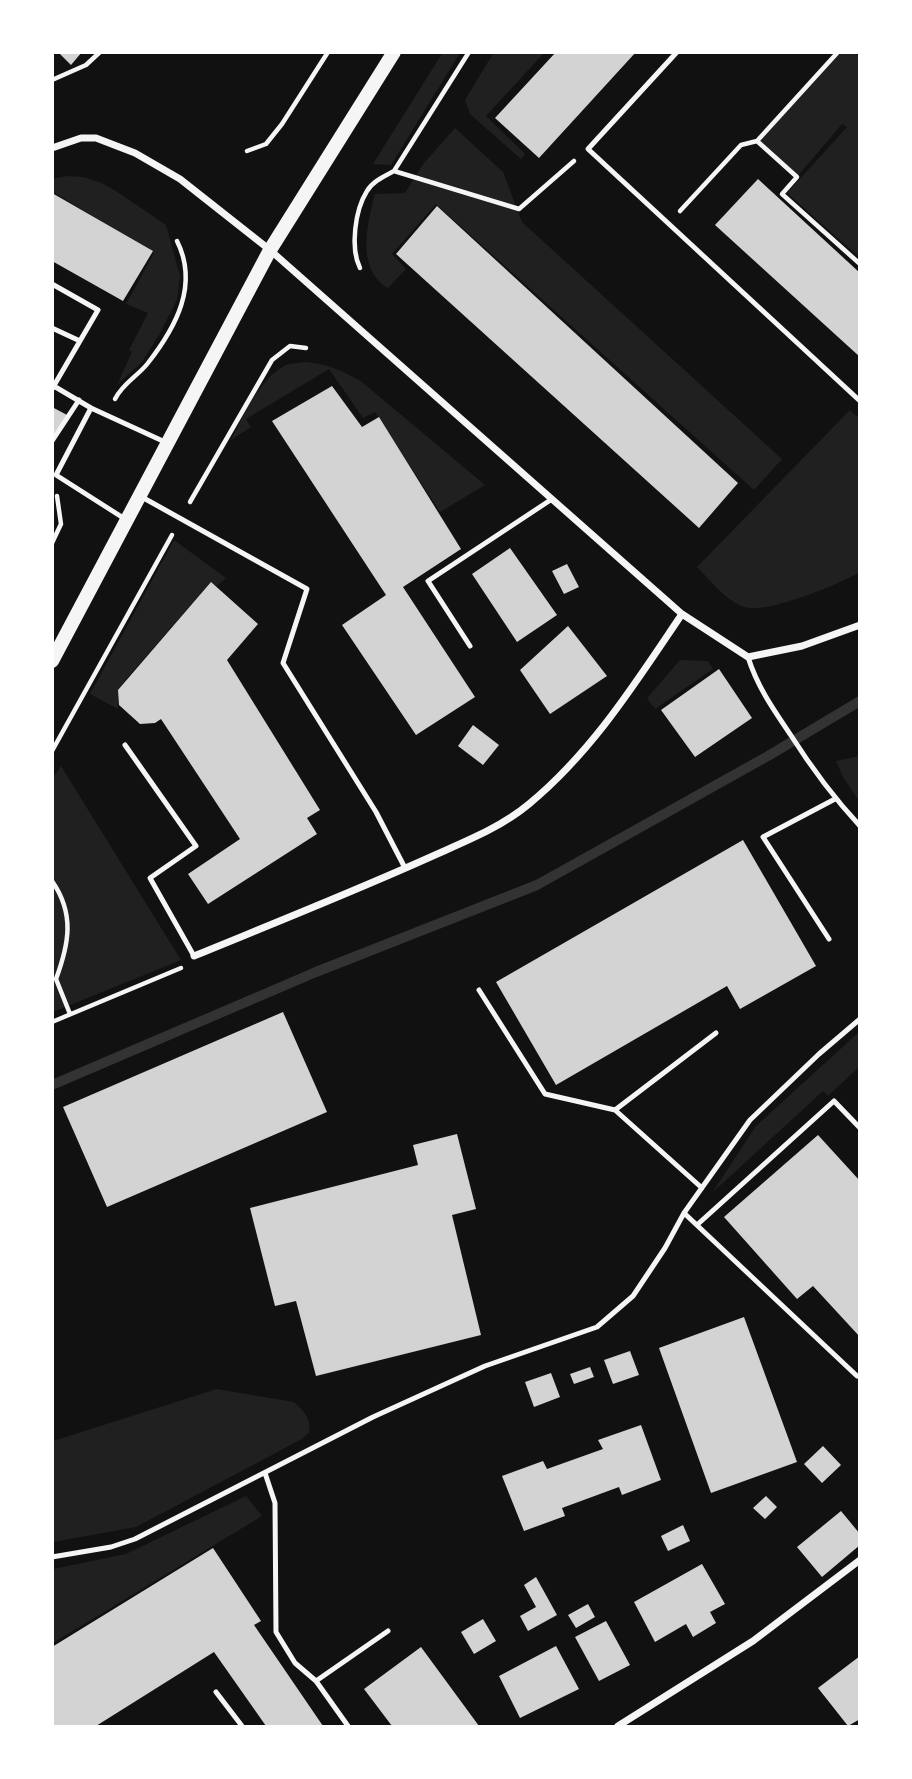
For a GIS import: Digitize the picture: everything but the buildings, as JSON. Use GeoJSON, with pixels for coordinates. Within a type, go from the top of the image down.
{"type":"FeatureCollection","features":[{"type":"Feature","properties":{"kind":"main road"},"geometry":{"type":"LineString","coordinates":[[52,661],[270,250],[394,52]]}},
{"type":"Feature","properties":{"kind":"street"},"geometry":{"type":"LineString","coordinates":[[52,148],[81,138],[96,138],[135,153],[180,179],[270,250],[682,614],[748,657],[802,646],[859,625]]}},
{"type":"Feature","properties":{"kind":"street"},"geometry":{"type":"LineString","coordinates":[[194,956],[497,827],[554,781],[597,735],[682,614]]}},
{"type":"Feature","properties":{"kind":"street"},"geometry":{"type":"LineString","coordinates":[[618,1727],[753,1641],[859,1560]]}},
{"type":"Feature","properties":{"kind":"lane"},"geometry":{"type":"LineString","coordinates":[[677,52],[588,149],[859,401]]}},
{"type":"Feature","properties":{"kind":"lane"},"geometry":{"type":"LineString","coordinates":[[52,285],[98,310],[53,387],[106,416],[168,443]]}},
{"type":"Feature","properties":{"kind":"lane"},"geometry":{"type":"LineString","coordinates":[[52,328],[80,341]]}},
{"type":"Feature","properties":{"kind":"lane"},"geometry":{"type":"LineString","coordinates":[[52,442],[79,400]]}},
{"type":"Feature","properties":{"kind":"lane"},"geometry":{"type":"LineString","coordinates":[[91,408],[55,473],[127,520]]}},
{"type":"Feature","properties":{"kind":"lane"},"geometry":{"type":"LineString","coordinates":[[140,496],[307,589],[283,663],[376,812],[405,868]]}},
{"type":"Feature","properties":{"kind":"lane"},"geometry":{"type":"LineString","coordinates":[[470,646],[428,581],[552,499]]}},
{"type":"Feature","properties":{"kind":"lane"},"geometry":{"type":"LineString","coordinates":[[748,657],[755,679],[779,718],[835,799],[859,826]]}},
{"type":"Feature","properties":{"kind":"lane"},"geometry":{"type":"LineString","coordinates":[[125,745],[196,845],[150,878],[194,956]]}},
{"type":"Feature","properties":{"kind":"lane"},"geometry":{"type":"LineString","coordinates":[[829,939],[764,837],[835,799]]}},
{"type":"Feature","properties":{"kind":"lane"},"geometry":{"type":"LineString","coordinates":[[479,990],[545,1094],[615,1110],[702,1188]]}},
{"type":"Feature","properties":{"kind":"lane"},"geometry":{"type":"LineString","coordinates":[[52,1557],[111,1547],[135,1539],[373,1417],[485,1366],[597,1326],[633,1296],[665,1248],[684,1213],[750,1120],[859,1019]]}},
{"type":"Feature","properties":{"kind":"lane"},"geometry":{"type":"LineString","coordinates":[[615,1110],[716,1033]]}},
{"type":"Feature","properties":{"kind":"lane"},"geometry":{"type":"LineString","coordinates":[[698,1224],[834,1101],[859,1128]]}},
{"type":"Feature","properties":{"kind":"lane"},"geometry":{"type":"LineString","coordinates":[[684,1213],[857,1376]]}},
{"type":"Feature","properties":{"kind":"lane"},"geometry":{"type":"LineString","coordinates":[[265,1473],[275,1503],[276,1633],[295,1663],[316,1681],[348,1727]]}},
{"type":"Feature","properties":{"kind":"lane"},"geometry":{"type":"LineString","coordinates":[[316,1681],[388,1631]]}},
{"type":"Feature","properties":{"kind":"lane"},"geometry":{"type":"LineString","coordinates":[[216,1692],[242,1727]]}},
{"type":"Feature","properties":{"kind":"path"},"geometry":{"type":"LineString","coordinates":[[52,80],[86,65],[100,52]]}},
{"type":"Feature","properties":{"kind":"path"},"geometry":{"type":"LineString","coordinates":[[247,150],[266,144],[328,52]]}},
{"type":"Feature","properties":{"kind":"path"},"geometry":{"type":"LineString","coordinates":[[360,268],[355,259],[357,217],[367,191],[377,180],[394,171],[469,52]]}},
{"type":"Feature","properties":{"kind":"path"},"geometry":{"type":"LineString","coordinates":[[668,223],[741,145],[757,141],[838,52]]}},
{"type":"Feature","properties":{"kind":"path"},"geometry":{"type":"LineString","coordinates":[[757,141],[797,177],[782,194],[859,264]]}},
{"type":"Feature","properties":{"kind":"path"},"geometry":{"type":"LineString","coordinates":[[394,171],[519,209],[588,149]]}},
{"type":"Feature","properties":{"kind":"path"},"geometry":{"type":"LineString","coordinates":[[106,416],[119,390],[147,365],[177,318],[187,285],[183,253],[177,241]]}},
{"type":"Feature","properties":{"kind":"path"},"geometry":{"type":"LineString","coordinates":[[52,751],[272,360],[290,346],[306,348]]}},
{"type":"Feature","properties":{"kind":"path"},"geometry":{"type":"LineString","coordinates":[[52,542],[61,524],[57,494],[65,481]]}},
{"type":"Feature","properties":{"kind":"path"},"geometry":{"type":"LineString","coordinates":[[52,881],[60,892],[69,926],[66,952],[56,979],[70,1014]]}},
{"type":"Feature","properties":{"kind":"path"},"geometry":{"type":"LineString","coordinates":[[52,1022],[190,964],[194,956]]}},
{"type":"Feature","properties":{"kind":"shaded area"},"geometry":{"type":"Polygon","coordinates":[[[443,52],[460,53],[391,165],[373,164],[443,52]]]}},
{"type":"Feature","properties":{"kind":"shaded area"},"geometry":{"type":"Polygon","coordinates":[[[494,52],[544,53],[486,116],[525,154],[521,159],[470,114],[465,100],[494,52]]]}},
{"type":"Feature","properties":{"kind":"shaded area"},"geometry":{"type":"Polygon","coordinates":[[[838,53],[855,53],[859,56],[859,257],[787,193],[847,127],[842,124],[797,177],[757,141],[838,53]]]}},
{"type":"Feature","properties":{"kind":"shaded area"},"geometry":{"type":"Polygon","coordinates":[[[455,128],[503,172],[522,222],[782,459],[754,490],[436,204],[392,254],[406,269],[388,288],[378,280],[371,270],[366,245],[375,194],[405,193],[424,163],[455,128]]]}},
{"type":"Feature","properties":{"kind":"shaded area"},"geometry":{"type":"Polygon","coordinates":[[[66,176],[83,177],[102,183],[166,225],[180,276],[177,300],[159,335],[142,362],[117,385],[132,352],[129,350],[148,313],[126,304],[154,253],[53,192],[53,179],[66,176]]]}},
{"type":"Feature","properties":{"kind":"shaded area"},"geometry":{"type":"Polygon","coordinates":[[[306,362],[335,369],[362,382],[485,485],[440,512],[375,412],[363,418],[329,369],[246,419],[251,427],[231,440],[259,389],[267,380],[284,366],[306,362]]]}},
{"type":"Feature","properties":{"kind":"shaded area"},"geometry":{"type":"Polygon","coordinates":[[[850,410],[859,418],[859,573],[821,590],[774,605],[749,608],[734,602],[697,567],[850,410]]]}},
{"type":"Feature","properties":{"kind":"shaded area"},"geometry":{"type":"Polygon","coordinates":[[[174,540],[226,578],[217,586],[210,583],[128,677],[118,690],[118,709],[90,694],[174,540]]]}},
{"type":"Feature","properties":{"kind":"shaded area"},"geometry":{"type":"Polygon","coordinates":[[[680,660],[708,661],[713,669],[655,709],[647,698],[680,660]]]}},
{"type":"Feature","properties":{"kind":"shaded area"},"geometry":{"type":"Polygon","coordinates":[[[860,756],[859,801],[836,761],[860,756]]]}},
{"type":"Feature","properties":{"kind":"shaded area"},"geometry":{"type":"Polygon","coordinates":[[[61,766],[181,960],[53,1012],[52,779],[61,766]]]}},
{"type":"Feature","properties":{"kind":"shaded area"},"geometry":{"type":"Polygon","coordinates":[[[859,1032],[859,1067],[828,1096],[823,1091],[712,1193],[756,1126],[859,1032]]]}},
{"type":"Feature","properties":{"kind":"shaded area"},"geometry":{"type":"Polygon","coordinates":[[[217,1389],[294,1402],[306,1416],[309,1433],[136,1527],[53,1542],[53,1441],[217,1389]]]}},
{"type":"Feature","properties":{"kind":"shaded area"},"geometry":{"type":"Polygon","coordinates":[[[246,1496],[262,1516],[53,1643],[53,1569],[126,1554],[246,1496]]]}},
{"type":"Feature","properties":{"kind":"waterway"},"geometry":{"type":"LineString","coordinates":[[52,1085],[316,972],[537,885],[768,756],[860,701]]}}]}
